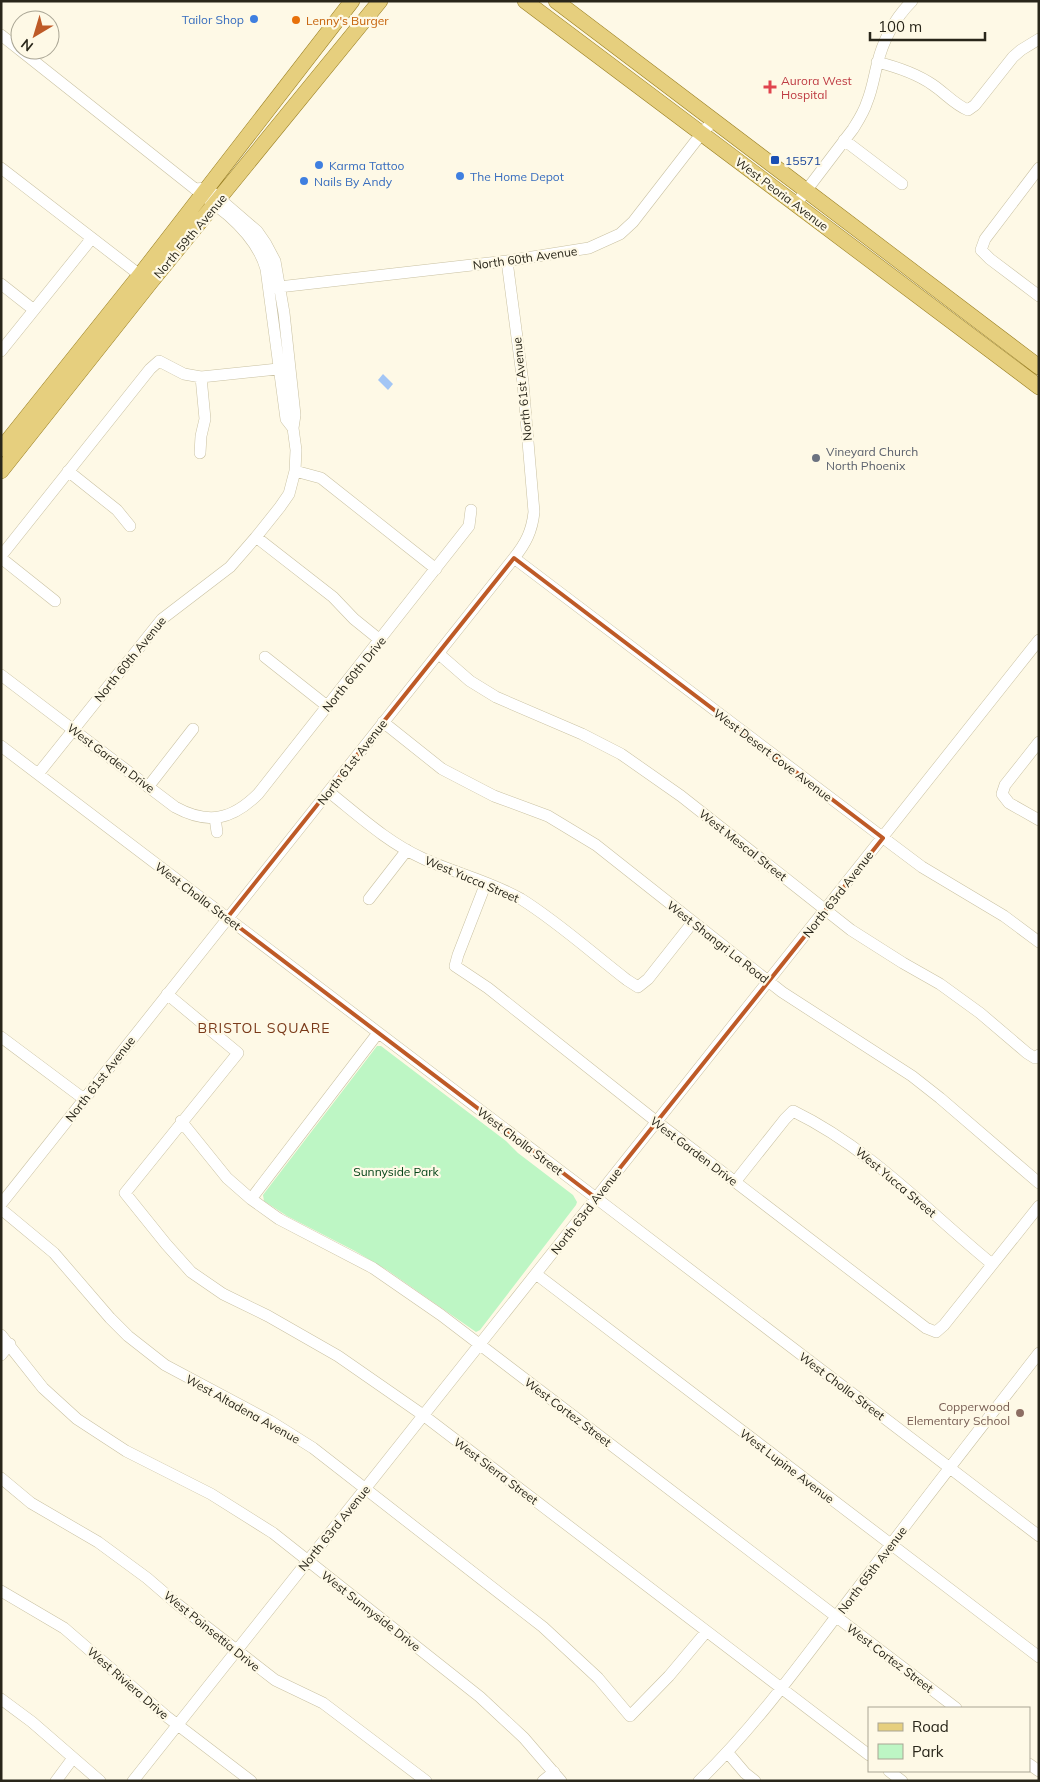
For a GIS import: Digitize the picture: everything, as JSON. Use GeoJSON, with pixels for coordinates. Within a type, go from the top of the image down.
{"type":"FeatureCollection","features":[{"type":"Feature","properties":{"kind":"main road","name":"North 59th Avenue"},"geometry":{"type":"LineString","coordinates":[[1,471],[145,279],[201,190],[352,1]]}},
{"type":"Feature","properties":{"kind":"main road","name":"North 59th Avenue"},"geometry":{"type":"LineString","coordinates":[[1,449],[145,279],[217,201],[380,1]]}},
{"type":"Feature","properties":{"kind":"main road","name":"West Peoria Avenue"},"geometry":{"type":"LineString","coordinates":[[525,1],[1039,386]]}},
{"type":"Feature","properties":{"kind":"main road","name":"West Peoria Avenue"},"geometry":{"type":"LineString","coordinates":[[556,1],[1039,367]]}},
{"type":"Feature","properties":{"kind":"main road"},"geometry":{"type":"LineString","coordinates":[[565,31],[576,17]]}},
{"type":"Feature","properties":{"kind":"main road"},"geometry":{"type":"LineString","coordinates":[[894,278],[906,276],[956,314],[980,323]]}},
{"type":"Feature","properties":{"kind":"street"},"geometry":{"type":"LineString","coordinates":[[796,204],[853,129],[868,101],[877,62],[886,37],[894,22],[912,1]]}},
{"type":"Feature","properties":{"kind":"street"},"geometry":{"type":"LineString","coordinates":[[877,62],[911,72],[932,84],[962,108],[968,110],[975,105],[1013,57],[1034,42]]}},
{"type":"Feature","properties":{"kind":"street"},"geometry":{"type":"LineString","coordinates":[[33,60],[217,201],[243,229],[260,252],[275,288]]}},
{"type":"Feature","properties":{"kind":"street","name":"North 60th Avenue"},"geometry":{"type":"LineString","coordinates":[[38,774],[162,619],[230,567],[289,494],[295,471],[296,450],[293,428],[295,415],[285,368],[275,288],[577,252],[601,244],[620,234],[641,214],[713,121]]}},
{"type":"Feature","properties":{"kind":"street"},"geometry":{"type":"LineString","coordinates":[[844,140],[902,184]]}},
{"type":"Feature","properties":{"kind":"street"},"geometry":{"type":"LineString","coordinates":[[1,168],[145,279]]}},
{"type":"Feature","properties":{"kind":"street"},"geometry":{"type":"LineString","coordinates":[[1039,168],[985,239],[981,250],[1039,296]]}},
{"type":"Feature","properties":{"kind":"street"},"geometry":{"type":"LineString","coordinates":[[1,351],[92,238]]}},
{"type":"Feature","properties":{"kind":"street","name":"North 61st Avenue"},"geometry":{"type":"LineString","coordinates":[[1,1204],[529,537],[534,512],[523,383],[507,261]]}},
{"type":"Feature","properties":{"kind":"street"},"geometry":{"type":"LineString","coordinates":[[1,284],[34,310]]}},
{"type":"Feature","properties":{"kind":"street"},"geometry":{"type":"LineString","coordinates":[[55,601],[1,557],[150,369],[159,361],[184,374],[201,377],[285,368]]}},
{"type":"Feature","properties":{"kind":"street"},"geometry":{"type":"LineString","coordinates":[[200,454],[201,436],[205,419],[201,377]]}},
{"type":"Feature","properties":{"kind":"street"},"geometry":{"type":"LineString","coordinates":[[68,471],[117,510],[130,526]]}},
{"type":"Feature","properties":{"kind":"street"},"geometry":{"type":"LineString","coordinates":[[295,471],[321,478],[436,570]]}},
{"type":"Feature","properties":{"kind":"street","name":"North 60th Drive"},"geometry":{"type":"LineString","coordinates":[[215,818],[235,812],[249,803],[258,794],[469,526],[471,510]]}},
{"type":"Feature","properties":{"kind":"street"},"geometry":{"type":"LineString","coordinates":[[256,537],[333,597],[354,619],[380,640]]}},
{"type":"Feature","properties":{"kind":"street","name":"West Desert Cove Avenue"},"geometry":{"type":"LineString","coordinates":[[514,558],[882,838],[922,867],[1004,916],[1039,942]]}},
{"type":"Feature","properties":{"kind":"street","name":"North 63rd Avenue"},"geometry":{"type":"LineString","coordinates":[[133,1781],[1039,640]]}},
{"type":"Feature","properties":{"kind":"street","name":"West Mescal Street"},"geometry":{"type":"LineString","coordinates":[[438,654],[470,681],[496,698],[582,734],[621,754],[681,796],[858,935],[940,984],[980,1012],[1027,1053],[1037,1056]]}},
{"type":"Feature","properties":{"kind":"street"},"geometry":{"type":"LineString","coordinates":[[265,658],[327,706]]}},
{"type":"Feature","properties":{"kind":"street","name":"West Garden Drive"},"geometry":{"type":"LineString","coordinates":[[1,675],[148,787],[185,812],[198,817],[215,818]]}},
{"type":"Feature","properties":{"kind":"street","name":"West Shangri La Road"},"geometry":{"type":"LineString","coordinates":[[383,722],[442,769],[494,796],[548,816],[596,845],[768,982],[814,1014],[912,1076],[1039,1184]]}},
{"type":"Feature","properties":{"kind":"street"},"geometry":{"type":"LineString","coordinates":[[148,787],[193,729]]}},
{"type":"Feature","properties":{"kind":"street"},"geometry":{"type":"LineString","coordinates":[[1039,742],[1005,785],[1002,794],[1009,803],[1039,820]]}},
{"type":"Feature","properties":{"kind":"street","name":"West Cholla Street"},"geometry":{"type":"LineString","coordinates":[[1,746],[1039,1536]]}},
{"type":"Feature","properties":{"kind":"street","name":"West Yucca Street"},"geometry":{"type":"LineString","coordinates":[[328,792],[382,834],[423,859],[519,898],[536,909],[627,980],[638,986],[648,979],[693,922]]}},
{"type":"Feature","properties":{"kind":"street"},"geometry":{"type":"LineString","coordinates":[[215,818],[217,832]]}},
{"type":"Feature","properties":{"kind":"street"},"geometry":{"type":"LineString","coordinates":[[369,899],[407,850]]}},
{"type":"Feature","properties":{"kind":"street","name":"West Garden Drive"},"geometry":{"type":"LineString","coordinates":[[486,883],[455,966],[488,988],[657,1122],[926,1328],[936,1332],[944,1325],[992,1264]]}},
{"type":"Feature","properties":{"kind":"street"},"geometry":{"type":"LineString","coordinates":[[167,994],[238,1053],[181,1121]]}},
{"type":"Feature","properties":{"kind":"street"},"geometry":{"type":"LineString","coordinates":[[251,1199],[378,1034]]}},
{"type":"Feature","properties":{"kind":"street"},"geometry":{"type":"LineString","coordinates":[[1,1037],[84,1100]]}},
{"type":"Feature","properties":{"kind":"street","name":"West Yucca Street"},"geometry":{"type":"LineString","coordinates":[[735,1182],[793,1110],[834,1133],[887,1172],[992,1264]]}},
{"type":"Feature","properties":{"kind":"street","name":"West Cortez Street"},"geometry":{"type":"LineString","coordinates":[[181,1121],[228,1178],[251,1199],[279,1219],[373,1268],[441,1314],[955,1707]]}},
{"type":"Feature","properties":{"kind":"street","name":"West Sierra Street"},"geometry":{"type":"LineString","coordinates":[[181,1121],[125,1193],[191,1272],[223,1294],[268,1316],[338,1356],[423,1415],[868,1754]]}},
{"type":"Feature","properties":{"kind":"street"},"geometry":{"type":"LineString","coordinates":[[992,1264],[1039,1206]]}},
{"type":"Feature","properties":{"kind":"street","name":"West Altadena Avenue"},"geometry":{"type":"LineString","coordinates":[[1,1208],[54,1253],[128,1336],[184,1376],[277,1425],[313,1448],[366,1488],[544,1627],[598,1678],[630,1716],[669,1676],[706,1632]]}},
{"type":"Feature","properties":{"kind":"street","name":"West Lupine Avenue"},"geometry":{"type":"LineString","coordinates":[[536,1274],[1039,1657]]}},
{"type":"Feature","properties":{"kind":"street","name":"West Sunnyside Drive"},"geometry":{"type":"LineString","coordinates":[[1,1335],[43,1388],[78,1419],[126,1451],[211,1494],[274,1533],[480,1697],[524,1738],[558,1776]]}},
{"type":"Feature","properties":{"kind":"street"},"geometry":{"type":"LineString","coordinates":[[1,1355],[10,1344]]}},
{"type":"Feature","properties":{"kind":"street","name":"North 65th Avenue"},"geometry":{"type":"LineString","coordinates":[[698,1781],[728,1753],[781,1689],[1039,1353]]}},
{"type":"Feature","properties":{"kind":"street","name":"West Poinsettia Drive"},"geometry":{"type":"LineString","coordinates":[[1,1478],[31,1503],[98,1542],[147,1578],[236,1651],[275,1680],[323,1703],[426,1781]]}},
{"type":"Feature","properties":{"kind":"street","name":"West Riviera Drive"},"geometry":{"type":"LineString","coordinates":[[1,1590],[64,1628],[178,1725],[251,1781]]}},
{"type":"Feature","properties":{"kind":"street"},"geometry":{"type":"LineString","coordinates":[[1,1699],[32,1722],[100,1781]]}},
{"type":"Feature","properties":{"kind":"street"},"geometry":{"type":"LineString","coordinates":[[728,1753],[755,1781]]}},
{"type":"Feature","properties":{"kind":"street"},"geometry":{"type":"LineString","coordinates":[[56,1781],[73,1758]]}},
{"type":"Feature","properties":{"kind":"street"},"geometry":{"type":"LineString","coordinates":[[890,1772],[902,1781]]}},
{"type":"Feature","properties":{"kind":"street"},"geometry":{"type":"LineString","coordinates":[[543,1781],[558,1776]]}},
{"type":"Feature","properties":{"kind":"highlighted area"},"geometry":{"type":"Polygon","coordinates":[[[514,558],[883,838],[596,1198],[227,918],[514,558]]]}},
{"type":"Feature","properties":{"kind":"green space","name":"Sunnyside Park"},"geometry":{"type":"Polygon","coordinates":[[[377,1046],[381,1046],[506,1141],[518,1153],[573,1195],[577,1202],[480,1330],[476,1332],[387,1270],[355,1251],[287,1216],[264,1201],[263,1195],[377,1046]]]}},
{"type":"Feature","properties":{"kind":"water"},"geometry":{"type":"Polygon","coordinates":[[[383,374],[393,384],[388,390],[378,380],[383,374]]]}},
{"type":"Feature","properties":{"kind":"place","name":"Tailor Shop"},"geometry":{"type":"Point","coordinates":[254,19]}},
{"type":"Feature","properties":{"kind":"place","name":"Lenny's Burger"},"geometry":{"type":"Point","coordinates":[296,20]}},
{"type":"Feature","properties":{"kind":"place","name":"Aurora West Hospital"},"geometry":{"type":"Point","coordinates":[770,87]}},
{"type":"Feature","properties":{"kind":"place","name":"15571"},"geometry":{"type":"Point","coordinates":[775,160]}},
{"type":"Feature","properties":{"kind":"place","name":"Karma Tattoo"},"geometry":{"type":"Point","coordinates":[319,165]}},
{"type":"Feature","properties":{"kind":"place","name":"The Home Depot"},"geometry":{"type":"Point","coordinates":[460,176]}},
{"type":"Feature","properties":{"kind":"place","name":"Nails By Andy"},"geometry":{"type":"Point","coordinates":[304,181]}},
{"type":"Feature","properties":{"kind":"place","name":"Vineyard Church North Phoenix"},"geometry":{"type":"Point","coordinates":[816,458]}},
{"type":"Feature","properties":{"kind":"place","name":"Copperwood Elementary School"},"geometry":{"type":"Point","coordinates":[1020,1413]}},
{"type":"Feature","properties":{"kind":"district","name":"BRISTOL SQUARE"},"geometry":{"type":"Point","coordinates":[264,1028]}}]}
